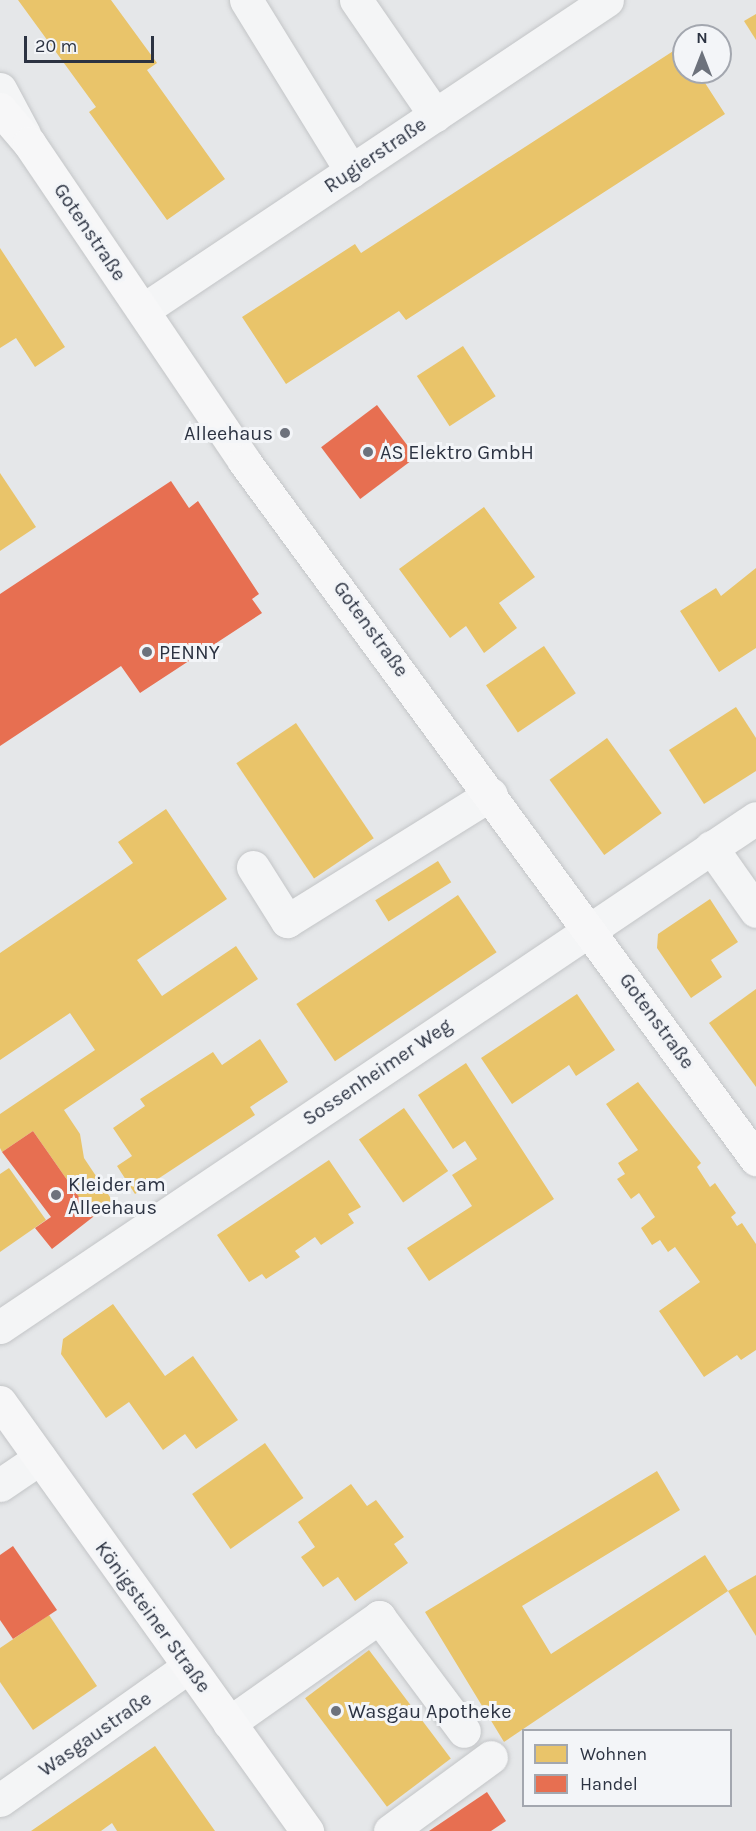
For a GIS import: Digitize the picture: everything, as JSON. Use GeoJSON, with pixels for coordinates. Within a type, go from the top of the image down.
{"type":"FeatureCollection","features":[{"type":"Feature","properties":{"kind":"main road"},"geometry":{"type":"LineString","coordinates":[[0,108],[29,143]]}},
{"type":"Feature","properties":{"kind":"main road","name":"Gotenstraße"},"geometry":{"type":"LineString","coordinates":[[29,143],[244,461],[590,928],[756,1159]]}},
{"type":"Feature","properties":{"kind":"main road","name":"Königsteiner Straße"},"geometry":{"type":"LineString","coordinates":[[0,1402],[307,1831]]}},
{"type":"Feature","properties":{"kind":"street"},"geometry":{"type":"LineString","coordinates":[[246,0],[351,171]]}},
{"type":"Feature","properties":{"kind":"street"},"geometry":{"type":"LineString","coordinates":[[356,0],[435,115]]}},
{"type":"Feature","properties":{"kind":"street","name":"Rugierstraße"},"geometry":{"type":"LineString","coordinates":[[143,310],[607,0]]}},
{"type":"Feature","properties":{"kind":"street","name":"Gotenstraße"},"geometry":{"type":"LineString","coordinates":[[0,89],[29,143]]}},
{"type":"Feature","properties":{"kind":"street"},"geometry":{"type":"LineString","coordinates":[[253,867],[287,921],[491,794]]}},
{"type":"Feature","properties":{"kind":"street","name":"Sossenheimer Weg"},"geometry":{"type":"LineString","coordinates":[[0,1327],[756,818]]}},
{"type":"Feature","properties":{"kind":"street"},"geometry":{"type":"LineString","coordinates":[[711,847],[756,911]]}},
{"type":"Feature","properties":{"kind":"street"},"geometry":{"type":"LineString","coordinates":[[0,1485],[40,1458]]}},
{"type":"Feature","properties":{"kind":"street"},"geometry":{"type":"LineString","coordinates":[[229,1723],[379,1617],[464,1731]]}},
{"type":"Feature","properties":{"kind":"street","name":"Wasgaustraße"},"geometry":{"type":"LineString","coordinates":[[0,1800],[188,1667]]}},
{"type":"Feature","properties":{"kind":"street"},"geometry":{"type":"LineString","coordinates":[[390,1831],[491,1757]]}},
{"type":"Feature","properties":{"kind":"building: Wohnen"},"geometry":{"type":"Polygon","coordinates":[[[18,0],[111,0],[157,63],[147,70],[225,179],[167,220],[89,112],[96,107],[18,0]]]}},
{"type":"Feature","properties":{"kind":"building: Wohnen"},"geometry":{"type":"Polygon","coordinates":[[[756,14],[756,40],[744,21],[756,14]]]}},
{"type":"Feature","properties":{"kind":"building: Wohnen"},"geometry":{"type":"Polygon","coordinates":[[[672,52],[672,84],[706,84],[725,114],[406,320],[399,311],[286,384],[242,317],[355,244],[361,253],[672,52]]]}},
{"type":"Feature","properties":{"kind":"building: Wohnen"},"geometry":{"type":"Polygon","coordinates":[[[0,248],[65,347],[35,367],[16,338],[0,348],[0,248]]]}},
{"type":"Feature","properties":{"kind":"building: Wohnen"},"geometry":{"type":"Polygon","coordinates":[[[463,346],[496,396],[450,426],[417,376],[463,346]]]}},
{"type":"Feature","properties":{"kind":"building: Wohnen"},"geometry":{"type":"Polygon","coordinates":[[[0,473],[36,527],[0,551],[0,473]]]}},
{"type":"Feature","properties":{"kind":"building: Wohnen"},"geometry":{"type":"Polygon","coordinates":[[[484,507],[535,577],[499,603],[517,628],[484,653],[466,626],[450,638],[399,569],[484,507]]]}},
{"type":"Feature","properties":{"kind":"building: Wohnen"},"geometry":{"type":"Polygon","coordinates":[[[756,568],[756,648],[719,672],[680,611],[716,588],[721,596],[756,568]]]}},
{"type":"Feature","properties":{"kind":"building: Wohnen"},"geometry":{"type":"Polygon","coordinates":[[[544,646],[576,693],[518,732],[486,685],[544,646]]]}},
{"type":"Feature","properties":{"kind":"building: Wohnen"},"geometry":{"type":"Polygon","coordinates":[[[736,707],[756,738],[756,771],[704,804],[669,750],[736,707]]]}},
{"type":"Feature","properties":{"kind":"building: Wohnen"},"geometry":{"type":"Polygon","coordinates":[[[296,723],[374,838],[314,878],[236,763],[296,723]]]}},
{"type":"Feature","properties":{"kind":"building: Wohnen"},"geometry":{"type":"Polygon","coordinates":[[[607,738],[662,813],[604,855],[550,780],[607,738]]]}},
{"type":"Feature","properties":{"kind":"building: Wohnen"},"geometry":{"type":"Polygon","coordinates":[[[166,809],[227,899],[137,960],[162,996],[236,946],[258,979],[64,1110],[80,1134],[84,1158],[114,1203],[93,1217],[33,1131],[2,1152],[0,1148],[0,1114],[95,1050],[70,1013],[0,1060],[0,953],[133,863],[118,842],[166,809]]]}},
{"type":"Feature","properties":{"kind":"building: Wohnen"},"geometry":{"type":"Polygon","coordinates":[[[438,861],[451,882],[388,921],[375,900],[438,861]]]}},
{"type":"Feature","properties":{"kind":"building: Wohnen"},"geometry":{"type":"Polygon","coordinates":[[[458,895],[497,952],[335,1061],[296,1004],[458,895]]]}},
{"type":"Feature","properties":{"kind":"building: Wohnen"},"geometry":{"type":"Polygon","coordinates":[[[710,899],[738,942],[711,960],[722,977],[691,998],[657,948],[658,934],[710,899]]]}},
{"type":"Feature","properties":{"kind":"building: Wohnen"},"geometry":{"type":"Polygon","coordinates":[[[756,989],[756,1087],[709,1023],[756,989]]]}},
{"type":"Feature","properties":{"kind":"building: Wohnen"},"geometry":{"type":"Polygon","coordinates":[[[577,994],[615,1050],[576,1076],[569,1065],[512,1104],[481,1058],[577,994]]]}},
{"type":"Feature","properties":{"kind":"building: Wohnen"},"geometry":{"type":"Polygon","coordinates":[[[260,1039],[288,1082],[250,1107],[255,1115],[135,1194],[117,1166],[132,1156],[113,1128],[145,1106],[140,1099],[213,1052],[222,1065],[260,1039]]]}},
{"type":"Feature","properties":{"kind":"building: Wohnen"},"geometry":{"type":"Polygon","coordinates":[[[466,1063],[554,1199],[429,1281],[407,1248],[472,1206],[452,1175],[477,1159],[465,1141],[453,1149],[418,1095],[466,1063]]]}},
{"type":"Feature","properties":{"kind":"building: Wohnen"},"geometry":{"type":"Polygon","coordinates":[[[638,1082],[701,1163],[697,1167],[710,1187],[715,1183],[736,1213],[731,1217],[737,1226],[742,1223],[756,1244],[756,1350],[741,1360],[737,1355],[704,1377],[659,1311],[700,1282],[675,1247],[668,1252],[660,1240],[652,1245],[641,1228],[655,1217],[639,1193],[631,1199],[617,1179],[625,1174],[618,1163],[638,1150],[606,1104],[638,1082]]]}},
{"type":"Feature","properties":{"kind":"building: Wohnen"},"geometry":{"type":"Polygon","coordinates":[[[404,1108],[448,1171],[403,1203],[359,1140],[404,1108]]]}},
{"type":"Feature","properties":{"kind":"building: Wohnen"},"geometry":{"type":"Polygon","coordinates":[[[329,1160],[361,1207],[348,1214],[354,1223],[321,1245],[315,1237],[295,1251],[300,1257],[266,1279],[262,1274],[249,1282],[217,1235],[329,1160]]]}},
{"type":"Feature","properties":{"kind":"building: Wohnen"},"geometry":{"type":"Polygon","coordinates":[[[9,1168],[46,1220],[0,1252],[0,1174],[9,1168]]]}},
{"type":"Feature","properties":{"kind":"building: Wohnen"},"geometry":{"type":"Polygon","coordinates":[[[113,1304],[165,1376],[193,1356],[238,1420],[196,1449],[185,1434],[163,1450],[129,1402],[106,1418],[61,1354],[63,1339],[113,1304]]]}},
{"type":"Feature","properties":{"kind":"building: Wohnen"},"geometry":{"type":"Polygon","coordinates":[[[265,1443],[303,1498],[231,1549],[192,1494],[265,1443]]]}},
{"type":"Feature","properties":{"kind":"building: Wohnen"},"geometry":{"type":"Polygon","coordinates":[[[657,1471],[680,1510],[522,1606],[551,1654],[705,1555],[728,1591],[504,1742],[425,1612],[657,1471]]]}},
{"type":"Feature","properties":{"kind":"building: Wohnen"},"geometry":{"type":"Polygon","coordinates":[[[351,1484],[367,1506],[376,1500],[404,1537],[394,1544],[408,1563],[355,1601],[338,1577],[323,1587],[301,1557],[315,1547],[298,1522],[351,1484]]]}},
{"type":"Feature","properties":{"kind":"building: Wohnen"},"geometry":{"type":"Polygon","coordinates":[[[756,1575],[756,1636],[728,1591],[756,1575]]]}},
{"type":"Feature","properties":{"kind":"building: Wohnen"},"geometry":{"type":"Polygon","coordinates":[[[49,1615],[97,1686],[33,1730],[0,1682],[0,1648],[49,1615]]]}},
{"type":"Feature","properties":{"kind":"building: Wohnen"},"geometry":{"type":"Polygon","coordinates":[[[369,1650],[451,1759],[387,1807],[305,1698],[369,1650]]]}},
{"type":"Feature","properties":{"kind":"building: Wohnen"},"geometry":{"type":"Polygon","coordinates":[[[155,1746],[215,1831],[117,1831],[112,1823],[101,1831],[31,1831],[155,1746]]]}},
{"type":"Feature","properties":{"kind":"building: Handel","name":"AS Elektro GmbH"},"geometry":{"type":"Polygon","coordinates":[[[377,405],[416,457],[360,499],[321,447],[377,405]]]}},
{"type":"Feature","properties":{"kind":"building: Handel"},"geometry":{"type":"Polygon","coordinates":[[[171,481],[189,508],[198,501],[259,594],[252,599],[262,613],[140,693],[121,666],[0,746],[0,594],[171,481]]]}},
{"type":"Feature","properties":{"kind":"building: Handel","name":"Kleider am Alleehaus"},"geometry":{"type":"Polygon","coordinates":[[[33,1131],[93,1217],[52,1249],[35,1228],[51,1217],[2,1152],[33,1131]]]}},
{"type":"Feature","properties":{"kind":"building: Handel"},"geometry":{"type":"Polygon","coordinates":[[[13,1546],[57,1610],[13,1639],[0,1620],[0,1555],[13,1546]]]}},
{"type":"Feature","properties":{"kind":"building: Handel"},"geometry":{"type":"Polygon","coordinates":[[[487,1792],[506,1821],[491,1831],[429,1831],[487,1792]]]}},
{"type":"Feature","properties":{"kind":"place","name":"Alleehaus"},"geometry":{"type":"Point","coordinates":[285,433]}},
{"type":"Feature","properties":{"kind":"place","name":"AS Elektro GmbH"},"geometry":{"type":"Point","coordinates":[368,452]}},
{"type":"Feature","properties":{"kind":"place","name":"PENNY"},"geometry":{"type":"Point","coordinates":[147,652]}},
{"type":"Feature","properties":{"kind":"place","name":"Kleider am Alleehaus"},"geometry":{"type":"Point","coordinates":[56,1195]}},
{"type":"Feature","properties":{"kind":"place","name":"Wasgau Apotheke"},"geometry":{"type":"Point","coordinates":[336,1711]}}]}
